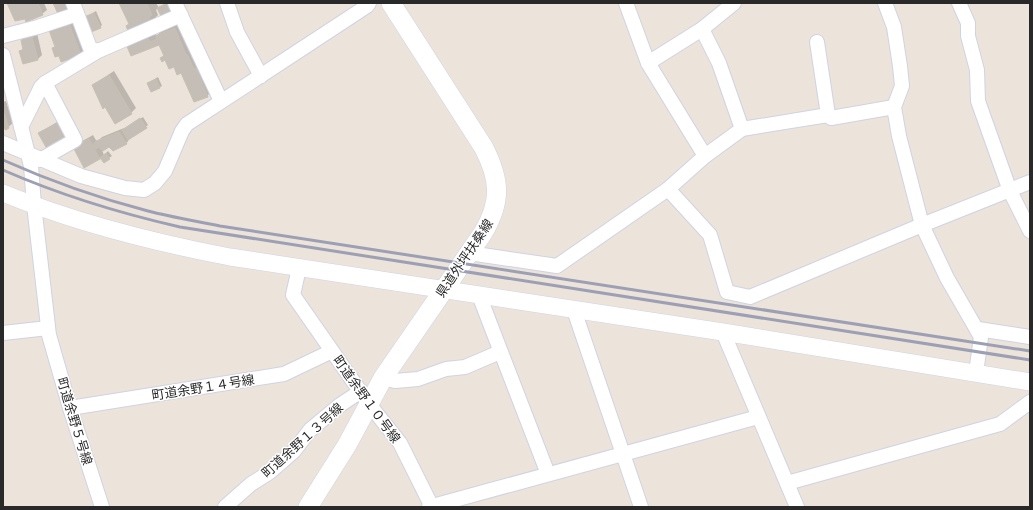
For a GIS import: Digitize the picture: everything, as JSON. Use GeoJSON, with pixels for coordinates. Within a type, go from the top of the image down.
{"type":"FeatureCollection","features":[{"type":"Feature","properties":{"kind":"main road","name":"県道外坪扶桑線"},"geometry":{"type":"LineString","coordinates":[[308,507],[347,445],[365,398],[383,378],[444,290],[492,219],[496,207],[497,194],[494,170],[484,148],[391,3]]}},
{"type":"Feature","properties":{"kind":"street"},"geometry":{"type":"LineString","coordinates":[[227,3],[237,32],[261,76]]}},
{"type":"Feature","properties":{"kind":"street"},"geometry":{"type":"LineString","coordinates":[[3,143],[81,176],[125,188],[144,190],[155,183],[165,171],[182,131],[187,124],[367,6],[369,3]]}},
{"type":"Feature","properties":{"kind":"street"},"geometry":{"type":"LineString","coordinates":[[626,3],[648,63],[705,156]]}},
{"type":"Feature","properties":{"kind":"street"},"geometry":{"type":"LineString","coordinates":[[648,63],[702,29],[734,3]]}},
{"type":"Feature","properties":{"kind":"street"},"geometry":{"type":"LineString","coordinates":[[885,3],[894,27],[902,86],[894,106],[899,136],[922,225],[947,278],[981,336],[976,373]]}},
{"type":"Feature","properties":{"kind":"street"},"geometry":{"type":"LineString","coordinates":[[959,3],[968,23],[968,36],[977,70],[978,101],[1010,191],[1030,231]]}},
{"type":"Feature","properties":{"kind":"street"},"geometry":{"type":"LineString","coordinates":[[3,36],[38,27],[75,9],[90,48],[98,51]]}},
{"type":"Feature","properties":{"kind":"street"},"geometry":{"type":"LineString","coordinates":[[21,127],[40,87],[45,83],[98,51],[178,9],[221,102]]}},
{"type":"Feature","properties":{"kind":"street"},"geometry":{"type":"LineString","coordinates":[[702,29],[719,63],[742,129]]}},
{"type":"Feature","properties":{"kind":"street"},"geometry":{"type":"LineString","coordinates":[[817,42],[828,115]]}},
{"type":"Feature","properties":{"kind":"street","name":"町道余野５号線"},"geometry":{"type":"LineString","coordinates":[[3,55],[21,127],[34,157],[32,166],[34,205],[48,331],[70,408],[102,507]]}},
{"type":"Feature","properties":{"kind":"street"},"geometry":{"type":"LineString","coordinates":[[34,157],[75,140],[45,83]]}},
{"type":"Feature","properties":{"kind":"street"},"geometry":{"type":"LineString","coordinates":[[469,253],[557,266],[668,190],[705,156],[742,129],[828,115],[831,118],[894,106]]}},
{"type":"Feature","properties":{"kind":"street"},"geometry":{"type":"LineString","coordinates":[[668,190],[710,235],[727,292],[750,296],[1030,182]]}},
{"type":"Feature","properties":{"kind":"street"},"geometry":{"type":"LineString","coordinates":[[3,193],[34,205],[143,239],[230,257],[723,332],[1023,381],[1030,394]]}},
{"type":"Feature","properties":{"kind":"street","name":"町道余野１０号線"},"geometry":{"type":"LineString","coordinates":[[299,268],[293,295],[365,398],[400,443],[431,507]]}},
{"type":"Feature","properties":{"kind":"street"},"geometry":{"type":"LineString","coordinates":[[479,295],[548,474]]}},
{"type":"Feature","properties":{"kind":"street"},"geometry":{"type":"LineString","coordinates":[[574,310],[641,507]]}},
{"type":"Feature","properties":{"kind":"street"},"geometry":{"type":"LineString","coordinates":[[978,329],[1030,337]]}},
{"type":"Feature","properties":{"kind":"street"},"geometry":{"type":"LineString","coordinates":[[3,333],[48,331]]}},
{"type":"Feature","properties":{"kind":"street"},"geometry":{"type":"LineString","coordinates":[[723,332],[797,507]]}},
{"type":"Feature","properties":{"kind":"street","name":"町道余野１４号線"},"geometry":{"type":"LineString","coordinates":[[70,408],[284,374],[332,351]]}},
{"type":"Feature","properties":{"kind":"street"},"geometry":{"type":"LineString","coordinates":[[383,378],[395,381],[418,379],[446,369],[465,367],[500,352]]}},
{"type":"Feature","properties":{"kind":"street","name":"町道余野１３号線"},"geometry":{"type":"LineString","coordinates":[[225,507],[251,484],[270,472],[294,451],[316,425],[340,405],[365,398]]}},
{"type":"Feature","properties":{"kind":"street"},"geometry":{"type":"LineString","coordinates":[[787,483],[1000,424],[1030,402]]}},
{"type":"Feature","properties":{"kind":"street"},"geometry":{"type":"LineString","coordinates":[[431,507],[758,417]]}},
{"type":"Feature","properties":{"kind":"building"},"geometry":{"type":"Polygon","coordinates":[[[7,3],[38,3],[43,15],[26,22],[25,19],[15,21],[7,3]]]}},
{"type":"Feature","properties":{"kind":"building"},"geometry":{"type":"Polygon","coordinates":[[[53,3],[69,3],[72,11],[59,16],[53,3]]]}},
{"type":"Feature","properties":{"kind":"building"},"geometry":{"type":"Polygon","coordinates":[[[119,3],[147,3],[152,15],[149,16],[152,23],[129,33],[126,26],[129,24],[119,3]]]}},
{"type":"Feature","properties":{"kind":"building"},"geometry":{"type":"Polygon","coordinates":[[[167,3],[171,14],[162,18],[157,8],[167,3]]]}},
{"type":"Feature","properties":{"kind":"building"},"geometry":{"type":"Polygon","coordinates":[[[94,13],[101,28],[91,32],[84,17],[94,13]]]}},
{"type":"Feature","properties":{"kind":"building"},"geometry":{"type":"Polygon","coordinates":[[[69,23],[81,55],[61,62],[59,56],[55,57],[52,48],[55,47],[49,30],[69,23]]]}},
{"type":"Feature","properties":{"kind":"building"},"geometry":{"type":"Polygon","coordinates":[[[175,28],[186,55],[187,54],[194,69],[196,68],[208,97],[194,102],[181,73],[177,75],[174,67],[169,69],[165,60],[162,62],[160,58],[164,56],[159,45],[131,56],[126,44],[147,36],[150,42],[157,39],[155,36],[175,28]]]}},
{"type":"Feature","properties":{"kind":"building"},"geometry":{"type":"Polygon","coordinates":[[[32,37],[38,60],[23,64],[19,51],[23,50],[21,40],[32,37]]]}},
{"type":"Feature","properties":{"kind":"building"},"geometry":{"type":"Polygon","coordinates":[[[109,75],[132,114],[115,124],[105,107],[103,109],[92,85],[109,75]]]}},
{"type":"Feature","properties":{"kind":"building"},"geometry":{"type":"Polygon","coordinates":[[[156,79],[160,88],[151,92],[147,83],[156,79]]]}},
{"type":"Feature","properties":{"kind":"building"},"geometry":{"type":"Polygon","coordinates":[[[3,110],[9,128],[6,130],[3,128],[3,110]]]}},
{"type":"Feature","properties":{"kind":"building"},"geometry":{"type":"Polygon","coordinates":[[[140,118],[147,128],[128,140],[122,130],[140,118]]]}},
{"type":"Feature","properties":{"kind":"building"},"geometry":{"type":"Polygon","coordinates":[[[57,123],[66,138],[47,149],[38,133],[57,123]]]}},
{"type":"Feature","properties":{"kind":"building"},"geometry":{"type":"Polygon","coordinates":[[[119,132],[127,144],[113,151],[109,147],[103,151],[99,147],[96,149],[93,145],[96,141],[119,132]]]}},
{"type":"Feature","properties":{"kind":"building"},"geometry":{"type":"Polygon","coordinates":[[[89,139],[100,159],[84,168],[73,147],[89,139]]]}},
{"type":"Feature","properties":{"kind":"building"},"geometry":{"type":"Polygon","coordinates":[[[106,153],[110,159],[104,163],[100,158],[106,153]]]}},
{"type":"Feature","properties":{"kind":"railway"},"geometry":{"type":"LineString","coordinates":[[3,160],[56,182],[129,206],[220,226],[1030,351]]}},
{"type":"Feature","properties":{"kind":"railway"},"geometry":{"type":"LineString","coordinates":[[3,170],[90,203],[180,227],[1030,360]]}}]}
